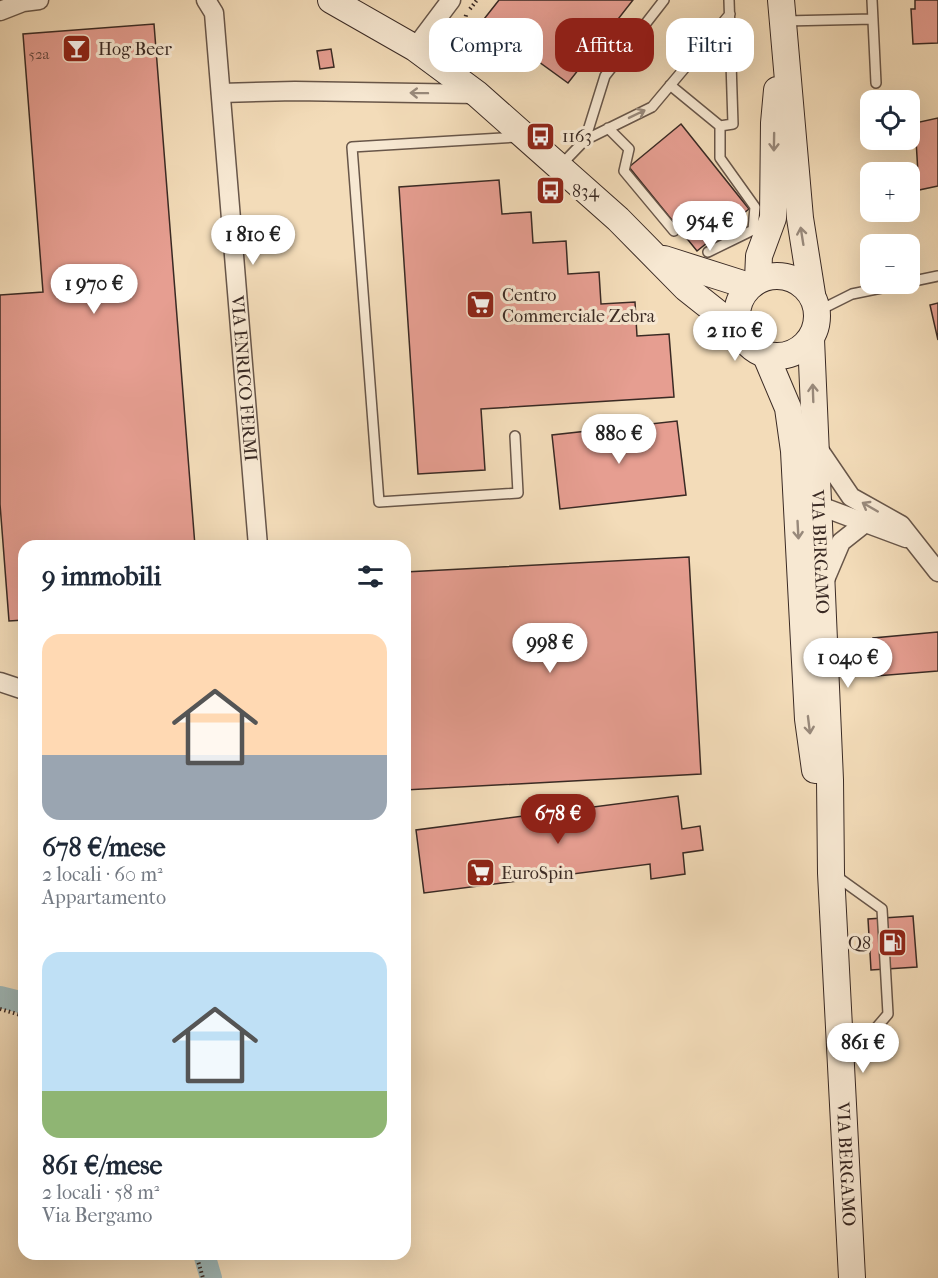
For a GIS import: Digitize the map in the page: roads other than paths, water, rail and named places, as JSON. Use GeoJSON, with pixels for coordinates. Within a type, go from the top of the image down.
{"type":"FeatureCollection","features":[{"type":"Feature","properties":{"kind":"main road"},"geometry":{"type":"LineString","coordinates":[[331,0],[415,48],[477,94],[658,257],[686,288],[739,330]]}},
{"type":"Feature","properties":{"kind":"main road"},"geometry":{"type":"LineString","coordinates":[[781,10],[800,218],[815,302],[817,328],[811,339],[797,351],[766,356],[746,343],[739,330],[737,311],[743,295],[754,283],[759,256],[773,218],[774,123],[781,10]]}},
{"type":"Feature","properties":{"kind":"main road"},"geometry":{"type":"LineString","coordinates":[[658,257],[692,270],[754,283],[784,277],[799,281],[815,302]]}},
{"type":"Feature","properties":{"kind":"main road","name":"VIA BERGAMO"},"geometry":{"type":"LineString","coordinates":[[811,339],[813,400],[805,449],[808,719],[831,873]]}},
{"type":"Feature","properties":{"kind":"main road","name":"VIA BERGAMO"},"geometry":{"type":"LineString","coordinates":[[766,356],[805,449],[820,506],[831,873],[852,1278]]}},
{"type":"Feature","properties":{"kind":"street"},"geometry":{"type":"LineString","coordinates":[[0,11],[23,2],[39,0]]}},
{"type":"Feature","properties":{"kind":"street","name":"VIA ENRICO FERMI"},"geometry":{"type":"LineString","coordinates":[[206,0],[214,13],[258,540]]}},
{"type":"Feature","properties":{"kind":"street"},"geometry":{"type":"LineString","coordinates":[[415,48],[451,0]]}},
{"type":"Feature","properties":{"kind":"street"},"geometry":{"type":"LineString","coordinates":[[221,93],[295,91],[477,94]]}},
{"type":"Feature","properties":{"kind":"street"},"geometry":{"type":"LineString","coordinates":[[805,449],[851,496],[901,525],[938,572]]}},
{"type":"Feature","properties":{"kind":"street"},"geometry":{"type":"LineString","coordinates":[[820,506],[895,533],[915,543]]}},
{"type":"Feature","properties":{"kind":"street"},"geometry":{"type":"LineString","coordinates":[[822,586],[841,542],[865,524]]}},
{"type":"Feature","properties":{"kind":"street"},"geometry":{"type":"LineString","coordinates":[[0,682],[18,688]]}},
{"type":"Feature","properties":{"kind":"lane"},"geometry":{"type":"LineString","coordinates":[[585,140],[605,76],[664,0]]}},
{"type":"Feature","properties":{"kind":"lane"},"geometry":{"type":"LineString","coordinates":[[670,84],[720,126],[733,124],[729,0]]}},
{"type":"Feature","properties":{"kind":"lane"},"geometry":{"type":"LineString","coordinates":[[872,0],[876,83]]}},
{"type":"Feature","properties":{"kind":"lane"},"geometry":{"type":"LineString","coordinates":[[781,10],[873,19]]}},
{"type":"Feature","properties":{"kind":"lane"},"geometry":{"type":"LineString","coordinates":[[560,167],[585,140],[652,107],[730,14]]}},
{"type":"Feature","properties":{"kind":"lane"},"geometry":{"type":"LineString","coordinates":[[708,252],[753,230],[755,207],[720,158],[720,126]]}},
{"type":"Feature","properties":{"kind":"lane"},"geometry":{"type":"LineString","coordinates":[[608,128],[629,149],[624,171],[674,231]]}},
{"type":"Feature","properties":{"kind":"lane"},"geometry":{"type":"LineString","coordinates":[[515,436],[518,493],[379,502],[352,147],[526,136]]}},
{"type":"Feature","properties":{"kind":"lane"},"geometry":{"type":"LineString","coordinates":[[920,280],[938,276]]}},
{"type":"Feature","properties":{"kind":"lane"},"geometry":{"type":"LineString","coordinates":[[815,302],[860,292]]}},
{"type":"Feature","properties":{"kind":"lane"},"geometry":{"type":"LineString","coordinates":[[831,873],[882,909],[888,1014],[841,1069]]}},
{"type":"Feature","properties":{"kind":"waterway"},"geometry":{"type":"LineString","coordinates":[[0,997],[18,1002]]}},
{"type":"Feature","properties":{"kind":"waterway"},"geometry":{"type":"LineString","coordinates":[[206,1260],[211,1278]]}},
{"type":"Feature","properties":{"kind":"place","name":"Hog Beer"},"geometry":{"type":"Point","coordinates":[77,49]}},
{"type":"Feature","properties":{"kind":"place","name":"1163"},"geometry":{"type":"Point","coordinates":[541,136]}},
{"type":"Feature","properties":{"kind":"place","name":"834"},"geometry":{"type":"Point","coordinates":[551,191]}},
{"type":"Feature","properties":{"kind":"place","name":"Centro Commerciale Zebra"},"geometry":{"type":"Point","coordinates":[481,305]}},
{"type":"Feature","properties":{"kind":"place","name":"EuroSpin"},"geometry":{"type":"Point","coordinates":[480,873]}},
{"type":"Feature","properties":{"kind":"place","name":"Q8"},"geometry":{"type":"Point","coordinates":[892,943]}}]}
